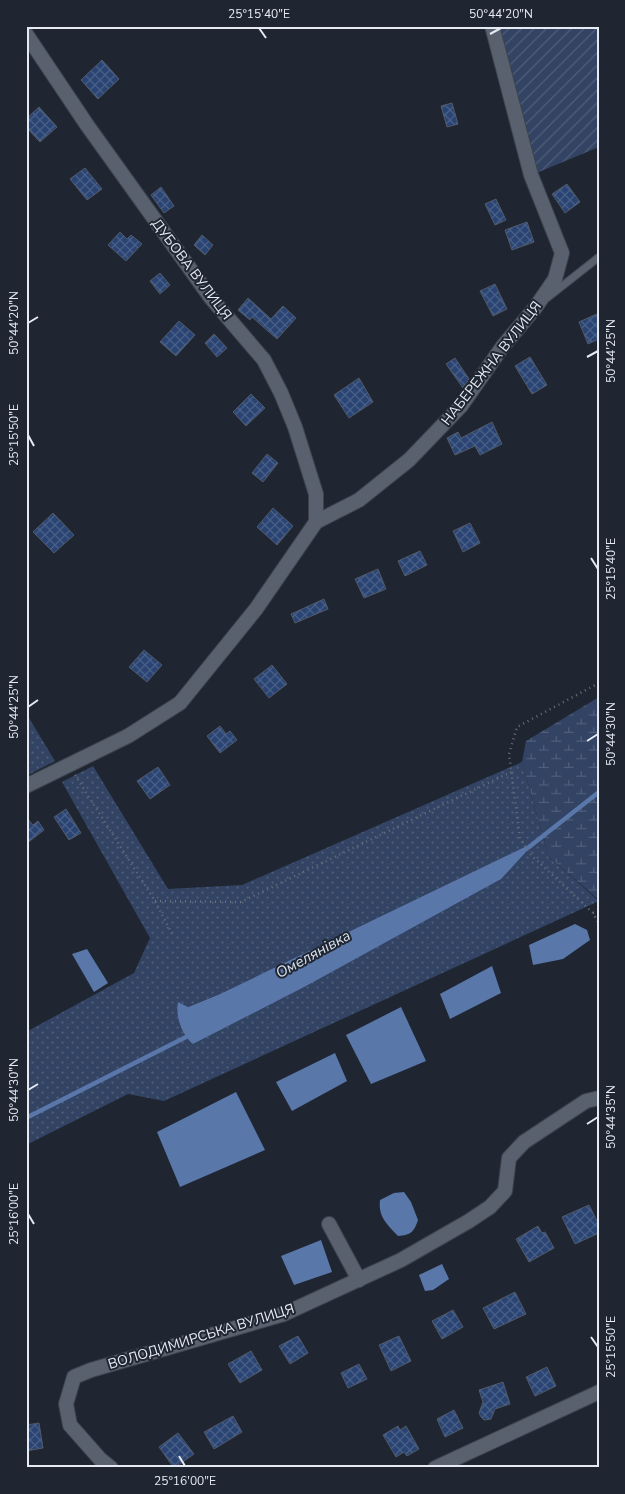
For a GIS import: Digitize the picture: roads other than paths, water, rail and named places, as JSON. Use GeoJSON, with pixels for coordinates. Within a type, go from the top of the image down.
{"type":"FeatureCollection","features":[{"type":"Feature","properties":{"kind":"street","name":"НАБЕРЕЖНА ВУЛИЦЯ"},"geometry":{"type":"LineString","coordinates":[[26,786],[128,736],[180,703],[256,609],[316,522],[359,500],[409,460],[461,406],[503,346],[535,308],[555,279],[562,253],[531,175],[492,26]]}},
{"type":"Feature","properties":{"kind":"street","name":"ДУБОВА ВУЛИЦЯ"},"geometry":{"type":"LineString","coordinates":[[26,34],[87,125],[211,298],[264,360],[296,427],[316,494],[316,522]]}},
{"type":"Feature","properties":{"kind":"street","name":"ВОЛОДИМИРСЬКА ВУЛИЦЯ"},"geometry":{"type":"LineString","coordinates":[[111,1468],[100,1459],[70,1425],[66,1404],[74,1378],[91,1370],[284,1314],[401,1260],[469,1222],[490,1207],[505,1191],[508,1158],[524,1142],[586,1101],[599,1098]]}},
{"type":"Feature","properties":{"kind":"street"},"geometry":{"type":"LineString","coordinates":[[329,1224],[359,1280]]}},
{"type":"Feature","properties":{"kind":"street"},"geometry":{"type":"LineString","coordinates":[[435,1468],[599,1392]]}},
{"type":"Feature","properties":{"kind":"lane"},"geometry":{"type":"LineString","coordinates":[[535,308],[599,257]]}},
{"type":"Feature","properties":{"kind":"water"},"geometry":{"type":"Polygon","coordinates":[[[535,842],[501,879],[306,986],[193,1044],[186,1036],[179,1019],[178,1002],[188,1007],[220,994],[535,842]]]}},
{"type":"Feature","properties":{"kind":"water"},"geometry":{"type":"Polygon","coordinates":[[[575,924],[587,930],[590,940],[563,959],[533,965],[529,945],[575,924]]]}},
{"type":"Feature","properties":{"kind":"water"},"geometry":{"type":"Polygon","coordinates":[[[87,949],[108,983],[94,992],[72,954],[87,949]]]}},
{"type":"Feature","properties":{"kind":"water"},"geometry":{"type":"Polygon","coordinates":[[[492,966],[501,993],[450,1019],[440,994],[492,966]]]}},
{"type":"Feature","properties":{"kind":"water"},"geometry":{"type":"Polygon","coordinates":[[[401,1007],[426,1061],[371,1084],[346,1035],[401,1007]]]}},
{"type":"Feature","properties":{"kind":"water"},"geometry":{"type":"Polygon","coordinates":[[[335,1053],[347,1081],[292,1111],[276,1082],[335,1053]]]}},
{"type":"Feature","properties":{"kind":"water"},"geometry":{"type":"Polygon","coordinates":[[[236,1092],[265,1150],[180,1187],[157,1132],[236,1092]]]}},
{"type":"Feature","properties":{"kind":"water"},"geometry":{"type":"Polygon","coordinates":[[[404,1192],[411,1202],[418,1220],[411,1232],[398,1236],[382,1216],[380,1200],[394,1193],[404,1192]]]}},
{"type":"Feature","properties":{"kind":"water"},"geometry":{"type":"Polygon","coordinates":[[[321,1240],[332,1272],[294,1285],[281,1256],[321,1240]]]}},
{"type":"Feature","properties":{"kind":"water"},"geometry":{"type":"Polygon","coordinates":[[[442,1264],[449,1279],[433,1290],[425,1291],[419,1275],[442,1264]]]}},
{"type":"Feature","properties":{"kind":"waterway","name":"Омелянівка"},"geometry":{"type":"LineString","coordinates":[[529,847],[599,792]]}},
{"type":"Feature","properties":{"kind":"waterway","name":"Омелянівка"},"geometry":{"type":"LineString","coordinates":[[26,1118],[190,1035]]}}]}
